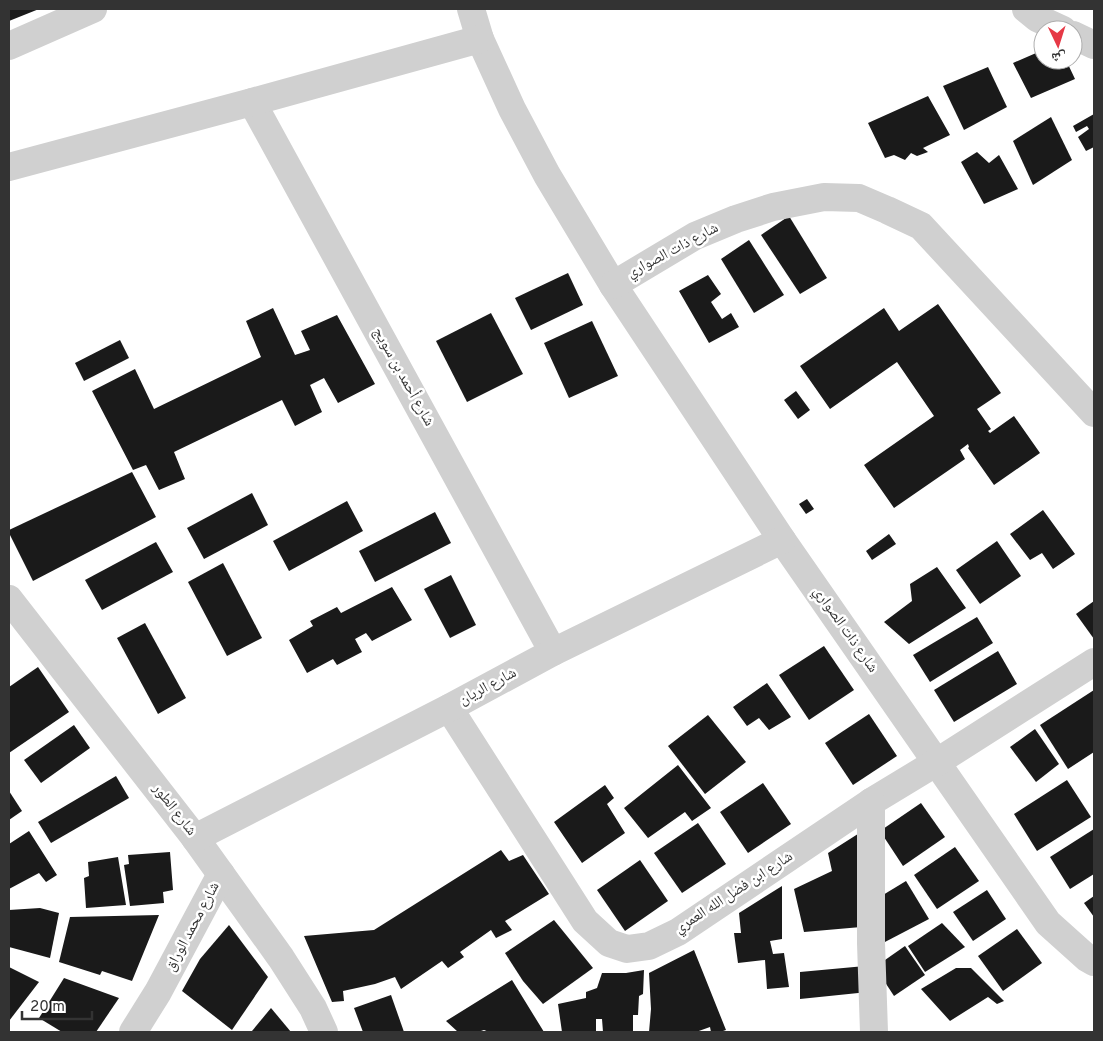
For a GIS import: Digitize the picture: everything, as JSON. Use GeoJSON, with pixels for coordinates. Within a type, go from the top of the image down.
{"type":"FeatureCollection","features":[{"type":"Feature","properties":{"kind":"street"},"geometry":{"type":"LineString","coordinates":[[9,46],[93,9]]}},
{"type":"Feature","properties":{"kind":"street","name":"شارع ذات الصواري"},"geometry":{"type":"LineString","coordinates":[[471,9],[480,39],[512,109],[547,175],[613,284],[782,540],[1048,923],[1086,958],[1094,962]]}},
{"type":"Feature","properties":{"kind":"street"},"geometry":{"type":"LineString","coordinates":[[1026,9],[1041,20]]}},
{"type":"Feature","properties":{"kind":"street"},"geometry":{"type":"LineString","coordinates":[[9,167],[480,39]]}},
{"type":"Feature","properties":{"kind":"street","name":"شارع أحمد بن سويج"},"geometry":{"type":"LineString","coordinates":[[252,102],[553,652]]}},
{"type":"Feature","properties":{"kind":"street","name":"شارع ذات الصواري"},"geometry":{"type":"LineString","coordinates":[[613,284],[695,236],[736,219],[773,207],[824,197],[859,198],[921,226],[1094,413]]}},
{"type":"Feature","properties":{"kind":"street","name":"شارع الريان"},"geometry":{"type":"LineString","coordinates":[[195,838],[449,708],[553,652],[782,540]]}},
{"type":"Feature","properties":{"kind":"street","name":"شارع الطور"},"geometry":{"type":"LineString","coordinates":[[9,598],[195,838],[286,966],[313,1008],[324,1032]]}},
{"type":"Feature","properties":{"kind":"street","name":"شارع ابن فضل الله العمري"},"geometry":{"type":"LineString","coordinates":[[449,708],[585,921],[609,943],[627,948],[648,946],[678,932],[871,802],[1094,662]]}},
{"type":"Feature","properties":{"kind":"street"},"geometry":{"type":"LineString","coordinates":[[871,802],[871,944],[874,1032]]}},
{"type":"Feature","properties":{"kind":"street","name":"شارع محمد الوراق"},"geometry":{"type":"LineString","coordinates":[[133,1032],[158,992],[221,874]]}},
{"type":"Feature","properties":{"kind":"building"},"geometry":{"type":"Polygon","coordinates":[[[9,9],[39,9],[9,21],[9,9]]]}},
{"type":"Feature","properties":{"kind":"building"},"geometry":{"type":"Polygon","coordinates":[[[1033,54],[1033,70],[1071,70],[1075,79],[1031,98],[1013,63],[1033,54]]]}},
{"type":"Feature","properties":{"kind":"building"},"geometry":{"type":"Polygon","coordinates":[[[988,67],[1007,107],[964,130],[943,86],[988,67]]]}},
{"type":"Feature","properties":{"kind":"building"},"geometry":{"type":"Polygon","coordinates":[[[928,96],[950,135],[923,148],[928,152],[917,156],[911,153],[905,160],[894,155],[885,158],[868,123],[928,96]]]}},
{"type":"Feature","properties":{"kind":"building"},"geometry":{"type":"Polygon","coordinates":[[[1094,114],[1094,147],[1086,151],[1078,137],[1089,129],[1087,126],[1076,132],[1073,126],[1094,114]]]}},
{"type":"Feature","properties":{"kind":"building"},"geometry":{"type":"Polygon","coordinates":[[[1051,117],[1072,160],[1033,185],[1013,141],[1051,117]]]}},
{"type":"Feature","properties":{"kind":"building"},"geometry":{"type":"Polygon","coordinates":[[[977,152],[989,163],[999,155],[1018,189],[984,204],[961,162],[977,152]]]}},
{"type":"Feature","properties":{"kind":"building"},"geometry":{"type":"Polygon","coordinates":[[[789,216],[827,278],[800,294],[761,235],[789,216]]]}},
{"type":"Feature","properties":{"kind":"building"},"geometry":{"type":"Polygon","coordinates":[[[749,240],[784,295],[754,313],[721,259],[749,240]]]}},
{"type":"Feature","properties":{"kind":"building"},"geometry":{"type":"Polygon","coordinates":[[[568,273],[583,305],[531,330],[515,298],[568,273]]]}},
{"type":"Feature","properties":{"kind":"building"},"geometry":{"type":"Polygon","coordinates":[[[708,275],[721,294],[711,302],[722,319],[731,313],[739,327],[709,343],[679,291],[708,275]]]}},
{"type":"Feature","properties":{"kind":"building"},"geometry":{"type":"Polygon","coordinates":[[[938,304],[1001,393],[977,409],[991,429],[988,431],[990,433],[1014,416],[1040,453],[994,485],[968,448],[968,444],[960,450],[965,459],[894,508],[864,465],[934,416],[897,362],[830,409],[800,366],[884,308],[899,331],[938,304]]]}},
{"type":"Feature","properties":{"kind":"building"},"geometry":{"type":"Polygon","coordinates":[[[273,308],[295,355],[310,350],[301,331],[337,315],[375,384],[338,403],[324,378],[310,385],[322,412],[295,426],[282,400],[174,452],[185,479],[159,490],[146,465],[133,470],[92,391],[135,369],[154,409],[261,357],[246,321],[273,308]]]}},
{"type":"Feature","properties":{"kind":"building"},"geometry":{"type":"Polygon","coordinates":[[[491,313],[523,374],[467,402],[436,341],[491,313]]]}},
{"type":"Feature","properties":{"kind":"building"},"geometry":{"type":"Polygon","coordinates":[[[592,321],[618,376],[569,398],[544,343],[592,321]]]}},
{"type":"Feature","properties":{"kind":"building"},"geometry":{"type":"Polygon","coordinates":[[[120,340],[129,358],[84,381],[75,363],[120,340]]]}},
{"type":"Feature","properties":{"kind":"building"},"geometry":{"type":"Polygon","coordinates":[[[796,391],[810,410],[798,419],[784,400],[796,391]]]}},
{"type":"Feature","properties":{"kind":"building"},"geometry":{"type":"Polygon","coordinates":[[[132,472],[156,517],[33,581],[9,530],[132,472]]]}},
{"type":"Feature","properties":{"kind":"building"},"geometry":{"type":"Polygon","coordinates":[[[252,493],[268,525],[204,559],[187,528],[252,493]]]}},
{"type":"Feature","properties":{"kind":"building"},"geometry":{"type":"Polygon","coordinates":[[[807,499],[814,509],[806,514],[799,504],[807,499]]]}},
{"type":"Feature","properties":{"kind":"building"},"geometry":{"type":"Polygon","coordinates":[[[347,501],[363,531],[289,571],[273,541],[347,501]]]}},
{"type":"Feature","properties":{"kind":"building"},"geometry":{"type":"Polygon","coordinates":[[[1043,510],[1075,554],[1053,569],[1042,553],[1030,560],[1010,534],[1043,510]]]}},
{"type":"Feature","properties":{"kind":"building"},"geometry":{"type":"Polygon","coordinates":[[[435,512],[451,543],[375,582],[359,551],[435,512]]]}},
{"type":"Feature","properties":{"kind":"building"},"geometry":{"type":"Polygon","coordinates":[[[889,534],[896,544],[872,560],[866,551],[889,534]]]}},
{"type":"Feature","properties":{"kind":"building"},"geometry":{"type":"Polygon","coordinates":[[[997,541],[1021,576],[980,604],[956,570],[997,541]]]}},
{"type":"Feature","properties":{"kind":"building"},"geometry":{"type":"Polygon","coordinates":[[[156,542],[173,572],[102,610],[85,580],[156,542]]]}},
{"type":"Feature","properties":{"kind":"building"},"geometry":{"type":"Polygon","coordinates":[[[223,563],[262,638],[227,656],[188,582],[223,563]]]}},
{"type":"Feature","properties":{"kind":"building"},"geometry":{"type":"Polygon","coordinates":[[[937,567],[966,608],[909,644],[884,622],[912,601],[910,584],[937,567]]]}},
{"type":"Feature","properties":{"kind":"building"},"geometry":{"type":"Polygon","coordinates":[[[451,575],[476,625],[450,638],[424,589],[451,575]]]}},
{"type":"Feature","properties":{"kind":"building"},"geometry":{"type":"Polygon","coordinates":[[[392,587],[412,620],[372,641],[366,633],[355,639],[362,652],[337,665],[333,659],[307,673],[289,640],[313,626],[310,621],[337,607],[341,613],[392,587]]]}},
{"type":"Feature","properties":{"kind":"building"},"geometry":{"type":"Polygon","coordinates":[[[1094,601],[1094,639],[1076,614],[1094,601]]]}},
{"type":"Feature","properties":{"kind":"building"},"geometry":{"type":"Polygon","coordinates":[[[977,617],[993,643],[930,682],[913,655],[977,617]]]}},
{"type":"Feature","properties":{"kind":"building"},"geometry":{"type":"Polygon","coordinates":[[[145,623],[186,698],[158,714],[117,638],[145,623]]]}},
{"type":"Feature","properties":{"kind":"building"},"geometry":{"type":"Polygon","coordinates":[[[824,646],[854,690],[809,720],[779,675],[824,646]]]}},
{"type":"Feature","properties":{"kind":"building"},"geometry":{"type":"Polygon","coordinates":[[[998,651],[1017,684],[954,722],[934,690],[998,651]]]}},
{"type":"Feature","properties":{"kind":"building"},"geometry":{"type":"Polygon","coordinates":[[[38,667],[69,712],[9,753],[9,687],[38,667]]]}},
{"type":"Feature","properties":{"kind":"building"},"geometry":{"type":"Polygon","coordinates":[[[767,683],[791,717],[769,730],[759,718],[747,726],[733,707],[767,683]]]}},
{"type":"Feature","properties":{"kind":"building"},"geometry":{"type":"Polygon","coordinates":[[[1094,690],[1094,752],[1068,769],[1040,725],[1094,690]]]}},
{"type":"Feature","properties":{"kind":"building"},"geometry":{"type":"Polygon","coordinates":[[[869,714],[897,756],[853,785],[825,743],[869,714]]]}},
{"type":"Feature","properties":{"kind":"building"},"geometry":{"type":"Polygon","coordinates":[[[708,715],[746,762],[705,794],[668,746],[708,715]]]}},
{"type":"Feature","properties":{"kind":"building"},"geometry":{"type":"Polygon","coordinates":[[[74,725],[90,748],[41,783],[24,760],[74,725]]]}},
{"type":"Feature","properties":{"kind":"building"},"geometry":{"type":"Polygon","coordinates":[[[1035,729],[1059,764],[1036,782],[1010,747],[1035,729]]]}},
{"type":"Feature","properties":{"kind":"building"},"geometry":{"type":"Polygon","coordinates":[[[678,765],[711,808],[692,821],[685,812],[648,838],[624,808],[678,765]]]}},
{"type":"Feature","properties":{"kind":"building"},"geometry":{"type":"Polygon","coordinates":[[[116,776],[129,798],[51,843],[38,822],[116,776]]]}},
{"type":"Feature","properties":{"kind":"building"},"geometry":{"type":"Polygon","coordinates":[[[1067,780],[1091,817],[1037,851],[1014,814],[1067,780]]]}},
{"type":"Feature","properties":{"kind":"building"},"geometry":{"type":"Polygon","coordinates":[[[763,783],[791,824],[748,853],[720,812],[763,783]]]}},
{"type":"Feature","properties":{"kind":"building"},"geometry":{"type":"Polygon","coordinates":[[[605,785],[614,798],[607,804],[625,833],[582,863],[554,822],[605,785]]]}},
{"type":"Feature","properties":{"kind":"building"},"geometry":{"type":"Polygon","coordinates":[[[9,791],[22,811],[9,820],[9,791]]]}},
{"type":"Feature","properties":{"kind":"building"},"geometry":{"type":"Polygon","coordinates":[[[921,803],[945,837],[903,866],[880,831],[921,803]]]}},
{"type":"Feature","properties":{"kind":"building"},"geometry":{"type":"Polygon","coordinates":[[[698,823],[726,864],[682,893],[654,853],[698,823]]]}},
{"type":"Feature","properties":{"kind":"building"},"geometry":{"type":"Polygon","coordinates":[[[1094,829],[1094,874],[1070,889],[1050,857],[1094,829]]]}},
{"type":"Feature","properties":{"kind":"building"},"geometry":{"type":"Polygon","coordinates":[[[29,831],[57,875],[46,882],[39,873],[9,889],[9,844],[29,831]]]}},
{"type":"Feature","properties":{"kind":"building"},"geometry":{"type":"Polygon","coordinates":[[[861,832],[861,927],[804,932],[794,889],[832,871],[828,853],[861,832]]]}},
{"type":"Feature","properties":{"kind":"building"},"geometry":{"type":"Polygon","coordinates":[[[955,847],[979,881],[937,909],[914,875],[955,847]]]}},
{"type":"Feature","properties":{"kind":"building"},"geometry":{"type":"Polygon","coordinates":[[[501,850],[509,861],[523,855],[549,894],[505,921],[512,930],[496,938],[491,930],[460,952],[464,957],[448,968],[442,961],[401,989],[395,977],[375,984],[343,991],[344,1001],[332,1002],[304,936],[374,930],[501,850]]]}},
{"type":"Feature","properties":{"kind":"building"},"geometry":{"type":"Polygon","coordinates":[[[170,852],[173,890],[163,892],[164,903],[130,906],[124,865],[129,864],[128,855],[170,852]]]}},
{"type":"Feature","properties":{"kind":"building"},"geometry":{"type":"Polygon","coordinates":[[[118,857],[126,905],[86,908],[84,878],[89,876],[88,862],[118,857]]]}},
{"type":"Feature","properties":{"kind":"building"},"geometry":{"type":"Polygon","coordinates":[[[640,860],[668,901],[625,931],[597,890],[640,860]]]}},
{"type":"Feature","properties":{"kind":"building"},"geometry":{"type":"Polygon","coordinates":[[[906,881],[929,919],[883,943],[878,898],[906,881]]]}},
{"type":"Feature","properties":{"kind":"building"},"geometry":{"type":"Polygon","coordinates":[[[782,886],[782,939],[770,941],[773,954],[784,953],[789,987],[767,989],[765,960],[738,963],[734,933],[741,933],[739,913],[782,886]]]}},
{"type":"Feature","properties":{"kind":"building"},"geometry":{"type":"Polygon","coordinates":[[[987,890],[1006,919],[973,941],[953,912],[987,890]]]}},
{"type":"Feature","properties":{"kind":"building"},"geometry":{"type":"Polygon","coordinates":[[[1094,896],[1094,917],[1084,903],[1094,896]]]}},
{"type":"Feature","properties":{"kind":"building"},"geometry":{"type":"Polygon","coordinates":[[[40,908],[59,913],[50,958],[9,947],[9,910],[40,908]]]}},
{"type":"Feature","properties":{"kind":"building"},"geometry":{"type":"Polygon","coordinates":[[[159,915],[132,981],[102,971],[100,975],[59,962],[70,917],[159,915]]]}},
{"type":"Feature","properties":{"kind":"building"},"geometry":{"type":"Polygon","coordinates":[[[554,920],[593,968],[543,1004],[523,981],[505,953],[554,920]]]}},
{"type":"Feature","properties":{"kind":"building"},"geometry":{"type":"Polygon","coordinates":[[[942,923],[965,947],[925,972],[908,946],[942,923]]]}},
{"type":"Feature","properties":{"kind":"building"},"geometry":{"type":"Polygon","coordinates":[[[229,925],[268,977],[232,1030],[182,991],[200,959],[229,925]]]}},
{"type":"Feature","properties":{"kind":"building"},"geometry":{"type":"Polygon","coordinates":[[[1017,929],[1042,963],[1003,991],[978,956],[1017,929]]]}},
{"type":"Feature","properties":{"kind":"building"},"geometry":{"type":"Polygon","coordinates":[[[905,946],[925,975],[894,996],[875,967],[905,946]]]}},
{"type":"Feature","properties":{"kind":"building"},"geometry":{"type":"Polygon","coordinates":[[[694,950],[726,1030],[711,1032],[710,1027],[696,1032],[649,1032],[651,1009],[649,973],[694,950]]]}},
{"type":"Feature","properties":{"kind":"building"},"geometry":{"type":"Polygon","coordinates":[[[865,966],[868,992],[800,999],[800,972],[865,966]]]}},
{"type":"Feature","properties":{"kind":"building"},"geometry":{"type":"Polygon","coordinates":[[[9,967],[39,982],[9,1021],[9,967]]]}},
{"type":"Feature","properties":{"kind":"building"},"geometry":{"type":"Polygon","coordinates":[[[956,968],[971,968],[1004,1001],[997,1004],[988,997],[950,1021],[921,989],[956,968]]]}},
{"type":"Feature","properties":{"kind":"building"},"geometry":{"type":"Polygon","coordinates":[[[644,970],[643,994],[639,996],[638,1015],[633,1015],[633,1032],[603,1032],[602,1019],[596,1019],[596,1032],[562,1032],[558,1004],[586,998],[586,992],[597,988],[602,973],[626,973],[644,970]]]}},
{"type":"Feature","properties":{"kind":"building"},"geometry":{"type":"Polygon","coordinates":[[[64,978],[119,998],[96,1032],[62,1032],[39,1018],[64,978]]]}},
{"type":"Feature","properties":{"kind":"building"},"geometry":{"type":"Polygon","coordinates":[[[512,980],[544,1032],[489,1032],[484,1030],[478,1032],[458,1032],[446,1021],[512,980]]]}},
{"type":"Feature","properties":{"kind":"building"},"geometry":{"type":"Polygon","coordinates":[[[391,995],[404,1032],[363,1032],[354,1008],[391,995]]]}},
{"type":"Feature","properties":{"kind":"building"},"geometry":{"type":"Polygon","coordinates":[[[271,1008],[291,1032],[252,1031],[271,1008]]]}}]}
